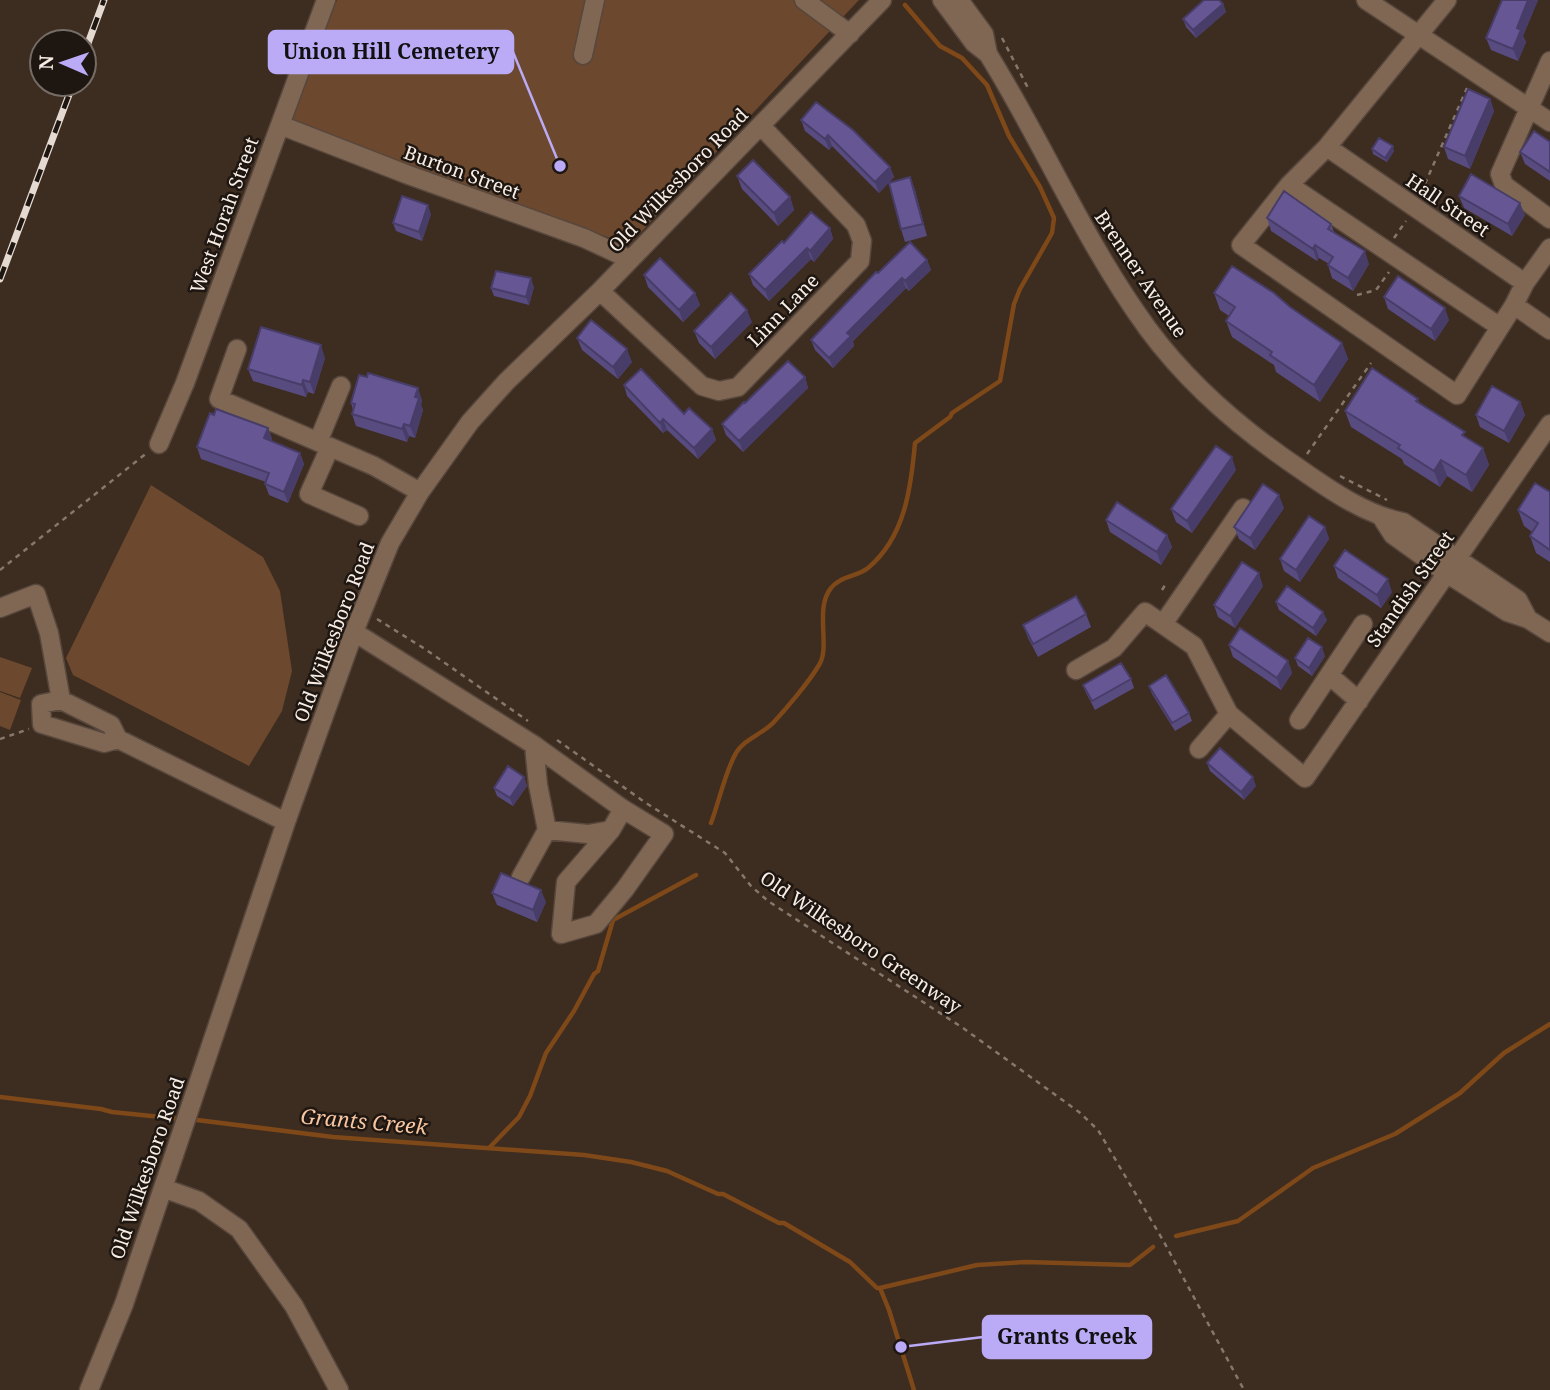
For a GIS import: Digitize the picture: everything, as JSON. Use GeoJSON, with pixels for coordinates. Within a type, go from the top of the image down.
{"type":"FeatureCollection","features":[{"type":"Feature","properties":{"kind":"street","name":"West Horah Street"},"geometry":{"type":"LineString","coordinates":[[159,444],[185,383],[326,0]]}},
{"type":"Feature","properties":{"kind":"street"},"geometry":{"type":"LineString","coordinates":[[583,55],[594,0]]}},
{"type":"Feature","properties":{"kind":"street"},"geometry":{"type":"LineString","coordinates":[[804,0],[850,34]]}},
{"type":"Feature","properties":{"kind":"street","name":"Old Wilkesboro Road"},"geometry":{"type":"LineString","coordinates":[[89,1390],[124,1304],[286,822],[354,632],[390,543],[420,492],[470,422],[506,382],[600,291],[882,0]]}},
{"type":"Feature","properties":{"kind":"street","name":"Brenner Avenue"},"geometry":{"type":"LineString","coordinates":[[942,0],[974,43],[988,54]]}},
{"type":"Feature","properties":{"kind":"street"},"geometry":{"type":"LineString","coordinates":[[1366,0],[1550,122]]}},
{"type":"Feature","properties":{"kind":"street"},"geometry":{"type":"LineString","coordinates":[[1447,0],[1327,147],[1289,185],[1241,245],[1457,395],[1514,305],[1525,282],[1550,248]]}},
{"type":"Feature","properties":{"kind":"street","name":"Brenner Avenue"},"geometry":{"type":"LineString","coordinates":[[968,3],[984,34],[988,54],[1083,226],[1148,329],[1175,362],[1206,395],[1256,440],[1311,477],[1388,511],[1507,612],[1528,619],[1550,633]]}},
{"type":"Feature","properties":{"kind":"street"},"geometry":{"type":"LineString","coordinates":[[1550,61],[1531,109],[1502,167],[1504,185],[1550,219]]}},
{"type":"Feature","properties":{"kind":"street","name":"Burton Street"},"geometry":{"type":"LineString","coordinates":[[280,125],[584,238],[629,259]]}},
{"type":"Feature","properties":{"kind":"street","name":"Linn Lane"},"geometry":{"type":"LineString","coordinates":[[600,291],[702,386],[719,391],[738,387],[860,261],[862,241],[856,225],[761,125]]}},
{"type":"Feature","properties":{"kind":"street","name":"Hall Street"},"geometry":{"type":"LineString","coordinates":[[1327,147],[1525,282]]}},
{"type":"Feature","properties":{"kind":"street"},"geometry":{"type":"LineString","coordinates":[[1289,185],[1500,327]]}},
{"type":"Feature","properties":{"kind":"street"},"geometry":{"type":"LineString","coordinates":[[1514,305],[1550,330]]}},
{"type":"Feature","properties":{"kind":"street"},"geometry":{"type":"LineString","coordinates":[[237,349],[219,399],[374,466],[420,492]]}},
{"type":"Feature","properties":{"kind":"street"},"geometry":{"type":"LineString","coordinates":[[341,386],[309,494],[359,516]]}},
{"type":"Feature","properties":{"kind":"street","name":"Standish Street"},"geometry":{"type":"LineString","coordinates":[[1229,714],[1305,778],[1550,424]]}},
{"type":"Feature","properties":{"kind":"street"},"geometry":{"type":"LineString","coordinates":[[1163,624],[1243,508]]}},
{"type":"Feature","properties":{"kind":"street"},"geometry":{"type":"LineString","coordinates":[[0,608],[36,594],[49,633],[61,700]]}},
{"type":"Feature","properties":{"kind":"street"},"geometry":{"type":"LineString","coordinates":[[1076,670],[1114,648],[1145,612],[1194,646],[1229,714],[1199,748]]}},
{"type":"Feature","properties":{"kind":"street"},"geometry":{"type":"LineString","coordinates":[[1299,720],[1363,624]]}},
{"type":"Feature","properties":{"kind":"street"},"geometry":{"type":"LineString","coordinates":[[354,632],[542,740],[624,809],[664,834],[596,924],[561,934],[566,882],[611,830],[624,809]]}},
{"type":"Feature","properties":{"kind":"street"},"geometry":{"type":"LineString","coordinates":[[1329,675],[1359,701]]}},
{"type":"Feature","properties":{"kind":"street"},"geometry":{"type":"LineString","coordinates":[[118,740],[111,725],[61,700],[41,704],[42,724],[104,743],[118,740],[286,822]]}},
{"type":"Feature","properties":{"kind":"street"},"geometry":{"type":"LineString","coordinates":[[521,877],[547,830],[538,785],[542,740]]}},
{"type":"Feature","properties":{"kind":"street"},"geometry":{"type":"LineString","coordinates":[[547,830],[588,834],[611,830]]}},
{"type":"Feature","properties":{"kind":"street"},"geometry":{"type":"LineString","coordinates":[[163,1188],[199,1201],[239,1229],[294,1306],[339,1390]]}},
{"type":"Feature","properties":{"kind":"path"},"geometry":{"type":"LineString","coordinates":[[997,29],[1033,98]]}},
{"type":"Feature","properties":{"kind":"path"},"geometry":{"type":"LineString","coordinates":[[1418,199],[1467,88]]}},
{"type":"Feature","properties":{"kind":"path"},"geometry":{"type":"LineString","coordinates":[[1392,241],[1409,216]]}},
{"type":"Feature","properties":{"kind":"path"},"geometry":{"type":"LineString","coordinates":[[1357,296],[1376,290],[1390,271]]}},
{"type":"Feature","properties":{"kind":"path"},"geometry":{"type":"LineString","coordinates":[[1305,456],[1371,363]]}},
{"type":"Feature","properties":{"kind":"path"},"geometry":{"type":"LineString","coordinates":[[0,570],[159,444]]}},
{"type":"Feature","properties":{"kind":"path"},"geometry":{"type":"LineString","coordinates":[[1339,475],[1388,511]]}},
{"type":"Feature","properties":{"kind":"path"},"geometry":{"type":"LineString","coordinates":[[1162,590],[1167,582]]}},
{"type":"Feature","properties":{"kind":"path"},"geometry":{"type":"LineString","coordinates":[[363,610],[529,721]]}},
{"type":"Feature","properties":{"kind":"path"},"geometry":{"type":"LineString","coordinates":[[0,738],[42,724]]}},
{"type":"Feature","properties":{"kind":"path","name":"Old Wilkesboro Greenway"},"geometry":{"type":"LineString","coordinates":[[542,740],[725,853],[751,886],[768,901],[963,1028],[1079,1112],[1098,1130],[1164,1242],[1244,1390]]}},
{"type":"Feature","properties":{"kind":"shaded area"},"geometry":{"type":"Polygon","coordinates":[[[337,0],[859,0],[629,245],[287,120],[337,0]]]}},
{"type":"Feature","properties":{"kind":"shaded area"},"geometry":{"type":"Polygon","coordinates":[[[151,485],[263,557],[280,591],[292,671],[282,711],[249,766],[73,675],[66,658],[151,485]]]}},
{"type":"Feature","properties":{"kind":"shaded area"},"geometry":{"type":"Polygon","coordinates":[[[0,657],[32,668],[20,698],[0,691],[0,657]]]}},
{"type":"Feature","properties":{"kind":"shaded area"},"geometry":{"type":"Polygon","coordinates":[[[0,692],[21,700],[10,730],[0,726],[0,692]]]}},
{"type":"Feature","properties":{"kind":"building"},"geometry":{"type":"Polygon","coordinates":[[[1204,0],[1219,0],[1223,4],[1193,30],[1183,19],[1204,0]]]}},
{"type":"Feature","properties":{"kind":"building"},"geometry":{"type":"Polygon","coordinates":[[[1502,0],[1528,0],[1517,28],[1521,30],[1513,49],[1486,38],[1502,0]]]}},
{"type":"Feature","properties":{"kind":"building"},"geometry":{"type":"Polygon","coordinates":[[[1468,89],[1490,99],[1465,156],[1444,147],[1468,89]]]}},
{"type":"Feature","properties":{"kind":"building"},"geometry":{"type":"Polygon","coordinates":[[[816,102],[853,130],[890,167],[875,182],[828,135],[825,139],[801,120],[816,102]]]}},
{"type":"Feature","properties":{"kind":"building"},"geometry":{"type":"Polygon","coordinates":[[[1534,131],[1550,142],[1550,172],[1520,152],[1534,131]]]}},
{"type":"Feature","properties":{"kind":"building"},"geometry":{"type":"Polygon","coordinates":[[[1379,138],[1393,146],[1385,158],[1372,149],[1379,138]]]}},
{"type":"Feature","properties":{"kind":"building"},"geometry":{"type":"Polygon","coordinates":[[[753,160],[790,197],[774,213],[737,176],[753,160]]]}},
{"type":"Feature","properties":{"kind":"building"},"geometry":{"type":"Polygon","coordinates":[[[1471,174],[1520,203],[1508,224],[1459,196],[1471,174]]]}},
{"type":"Feature","properties":{"kind":"building"},"geometry":{"type":"Polygon","coordinates":[[[910,177],[923,224],[901,229],[889,183],[910,177]]]}},
{"type":"Feature","properties":{"kind":"building"},"geometry":{"type":"Polygon","coordinates":[[[1284,191],[1331,224],[1328,229],[1365,251],[1348,278],[1328,265],[1333,257],[1315,245],[1313,249],[1267,218],[1284,191]]]}},
{"type":"Feature","properties":{"kind":"building"},"geometry":{"type":"Polygon","coordinates":[[[402,196],[428,205],[419,232],[393,223],[402,196]]]}},
{"type":"Feature","properties":{"kind":"building"},"geometry":{"type":"Polygon","coordinates":[[[811,212],[830,228],[810,251],[807,248],[765,290],[749,274],[782,241],[784,243],[811,212]]]}},
{"type":"Feature","properties":{"kind":"building"},"geometry":{"type":"Polygon","coordinates":[[[910,242],[927,260],[905,281],[902,278],[847,333],[851,336],[829,358],[811,340],[876,272],[910,242]]]}},
{"type":"Feature","properties":{"kind":"building"},"geometry":{"type":"Polygon","coordinates":[[[660,258],[695,293],[679,310],[644,275],[660,258]]]}},
{"type":"Feature","properties":{"kind":"building"},"geometry":{"type":"Polygon","coordinates":[[[1232,266],[1342,343],[1314,385],[1226,321],[1235,307],[1214,293],[1232,266]]]}},
{"type":"Feature","properties":{"kind":"building"},"geometry":{"type":"Polygon","coordinates":[[[496,271],[531,278],[526,297],[491,288],[496,271]]]}},
{"type":"Feature","properties":{"kind":"building"},"geometry":{"type":"Polygon","coordinates":[[[1398,276],[1445,308],[1431,329],[1384,297],[1398,276]]]}},
{"type":"Feature","properties":{"kind":"building"},"geometry":{"type":"Polygon","coordinates":[[[731,293],[747,310],[711,347],[694,331],[731,293]]]}},
{"type":"Feature","properties":{"kind":"building"},"geometry":{"type":"Polygon","coordinates":[[[591,320],[627,349],[613,367],[577,338],[591,320]]]}},
{"type":"Feature","properties":{"kind":"building"},"geometry":{"type":"Polygon","coordinates":[[[261,327],[321,345],[310,382],[303,380],[302,385],[248,369],[261,327]]]}},
{"type":"Feature","properties":{"kind":"building"},"geometry":{"type":"Polygon","coordinates":[[[788,361],[805,377],[739,441],[722,424],[788,361]]]}},
{"type":"Feature","properties":{"kind":"building"},"geometry":{"type":"Polygon","coordinates":[[[1372,368],[1418,399],[1416,401],[1465,432],[1462,435],[1483,448],[1466,475],[1441,460],[1434,471],[1398,448],[1400,445],[1345,411],[1372,368]]]}},
{"type":"Feature","properties":{"kind":"building"},"geometry":{"type":"Polygon","coordinates":[[[641,369],[684,414],[689,408],[712,429],[694,448],[663,419],[660,423],[624,385],[641,369]]]}},
{"type":"Feature","properties":{"kind":"building"},"geometry":{"type":"Polygon","coordinates":[[[368,373],[418,388],[415,397],[419,398],[410,426],[404,424],[402,429],[352,414],[355,404],[351,403],[359,375],[367,377],[368,373]]]}},
{"type":"Feature","properties":{"kind":"building"},"geometry":{"type":"Polygon","coordinates":[[[1492,386],[1520,402],[1504,431],[1476,415],[1492,386]]]}},
{"type":"Feature","properties":{"kind":"building"},"geometry":{"type":"Polygon","coordinates":[[[216,409],[268,428],[264,438],[300,453],[284,492],[265,484],[269,473],[197,447],[210,413],[214,415],[216,409]]]}},
{"type":"Feature","properties":{"kind":"building"},"geometry":{"type":"Polygon","coordinates":[[[1216,446],[1232,457],[1187,521],[1171,509],[1216,446]]]}},
{"type":"Feature","properties":{"kind":"building"},"geometry":{"type":"Polygon","coordinates":[[[1535,483],[1550,492],[1550,550],[1530,536],[1538,523],[1518,510],[1535,483]]]}},
{"type":"Feature","properties":{"kind":"building"},"geometry":{"type":"Polygon","coordinates":[[[1263,484],[1279,495],[1250,538],[1234,527],[1263,484]]]}},
{"type":"Feature","properties":{"kind":"building"},"geometry":{"type":"Polygon","coordinates":[[[1117,502],[1167,535],[1157,552],[1106,520],[1117,502]]]}},
{"type":"Feature","properties":{"kind":"building"},"geometry":{"type":"Polygon","coordinates":[[[1309,516],[1325,527],[1296,570],[1280,559],[1309,516]]]}},
{"type":"Feature","properties":{"kind":"building"},"geometry":{"type":"Polygon","coordinates":[[[1345,550],[1388,579],[1377,595],[1334,566],[1345,550]]]}},
{"type":"Feature","properties":{"kind":"building"},"geometry":{"type":"Polygon","coordinates":[[[1242,562],[1259,573],[1230,616],[1214,605],[1242,562]]]}},
{"type":"Feature","properties":{"kind":"building"},"geometry":{"type":"Polygon","coordinates":[[[1287,586],[1323,612],[1313,628],[1276,602],[1287,586]]]}},
{"type":"Feature","properties":{"kind":"building"},"geometry":{"type":"Polygon","coordinates":[[[1076,596],[1086,614],[1033,644],[1023,625],[1076,596]]]}},
{"type":"Feature","properties":{"kind":"building"},"geometry":{"type":"Polygon","coordinates":[[[1240,628],[1288,661],[1277,678],[1229,645],[1240,628]]]}},
{"type":"Feature","properties":{"kind":"building"},"geometry":{"type":"Polygon","coordinates":[[[1308,638],[1322,647],[1309,668],[1295,658],[1308,638]]]}},
{"type":"Feature","properties":{"kind":"building"},"geometry":{"type":"Polygon","coordinates":[[[1121,663],[1131,679],[1092,701],[1083,685],[1121,663]]]}},
{"type":"Feature","properties":{"kind":"building"},"geometry":{"type":"Polygon","coordinates":[[[1166,675],[1189,713],[1172,723],[1149,686],[1166,675]]]}},
{"type":"Feature","properties":{"kind":"building"},"geometry":{"type":"Polygon","coordinates":[[[1220,748],[1253,777],[1241,792],[1207,763],[1220,748]]]}},
{"type":"Feature","properties":{"kind":"building"},"geometry":{"type":"Polygon","coordinates":[[[508,766],[524,777],[510,798],[494,788],[508,766]]]}},
{"type":"Feature","properties":{"kind":"building"},"geometry":{"type":"Polygon","coordinates":[[[501,873],[541,890],[533,910],[492,893],[501,873]]]}},
{"type":"Feature","properties":{"kind":"waterway"},"geometry":{"type":"LineString","coordinates":[[711,823],[736,753],[743,744],[773,723],[819,665],[824,648],[824,606],[831,588],[839,581],[868,568],[890,542],[904,511],[915,443],[952,413],[1000,381],[1014,304],[1052,233],[1054,218],[1040,187],[1009,136],[987,85],[962,58],[940,46],[905,5]]}},
{"type":"Feature","properties":{"kind":"waterway"},"geometry":{"type":"LineString","coordinates":[[490,1147],[519,1117],[546,1053],[598,971],[613,920],[696,875]]}},
{"type":"Feature","properties":{"kind":"waterway"},"geometry":{"type":"LineString","coordinates":[[1176,1236],[1238,1221],[1313,1168],[1395,1134],[1460,1093],[1504,1053],[1550,1024]]}},
{"type":"Feature","properties":{"kind":"waterway","name":"Grants Creek"},"geometry":{"type":"LineString","coordinates":[[0,1097],[181,1119]]}},
{"type":"Feature","properties":{"kind":"waterway","name":"Grants Creek"},"geometry":{"type":"LineString","coordinates":[[189,1119],[333,1137],[584,1155],[667,1171],[784,1223],[850,1262],[880,1288],[914,1390]]}},
{"type":"Feature","properties":{"kind":"waterway"},"geometry":{"type":"LineString","coordinates":[[880,1288],[977,1265],[1026,1262],[1130,1265],[1153,1247]]}},
{"type":"Feature","properties":{"kind":"railway"},"geometry":{"type":"LineString","coordinates":[[94,28],[104,0]]}},
{"type":"Feature","properties":{"kind":"railway"},"geometry":{"type":"LineString","coordinates":[[0,279],[68,98]]}},
{"type":"Feature","properties":{"kind":"place","name":"Union Hill Cemetery"},"geometry":{"type":"Point","coordinates":[560,166]}},
{"type":"Feature","properties":{"kind":"place","name":"Grants Creek"},"geometry":{"type":"Point","coordinates":[901,1347]}}]}
